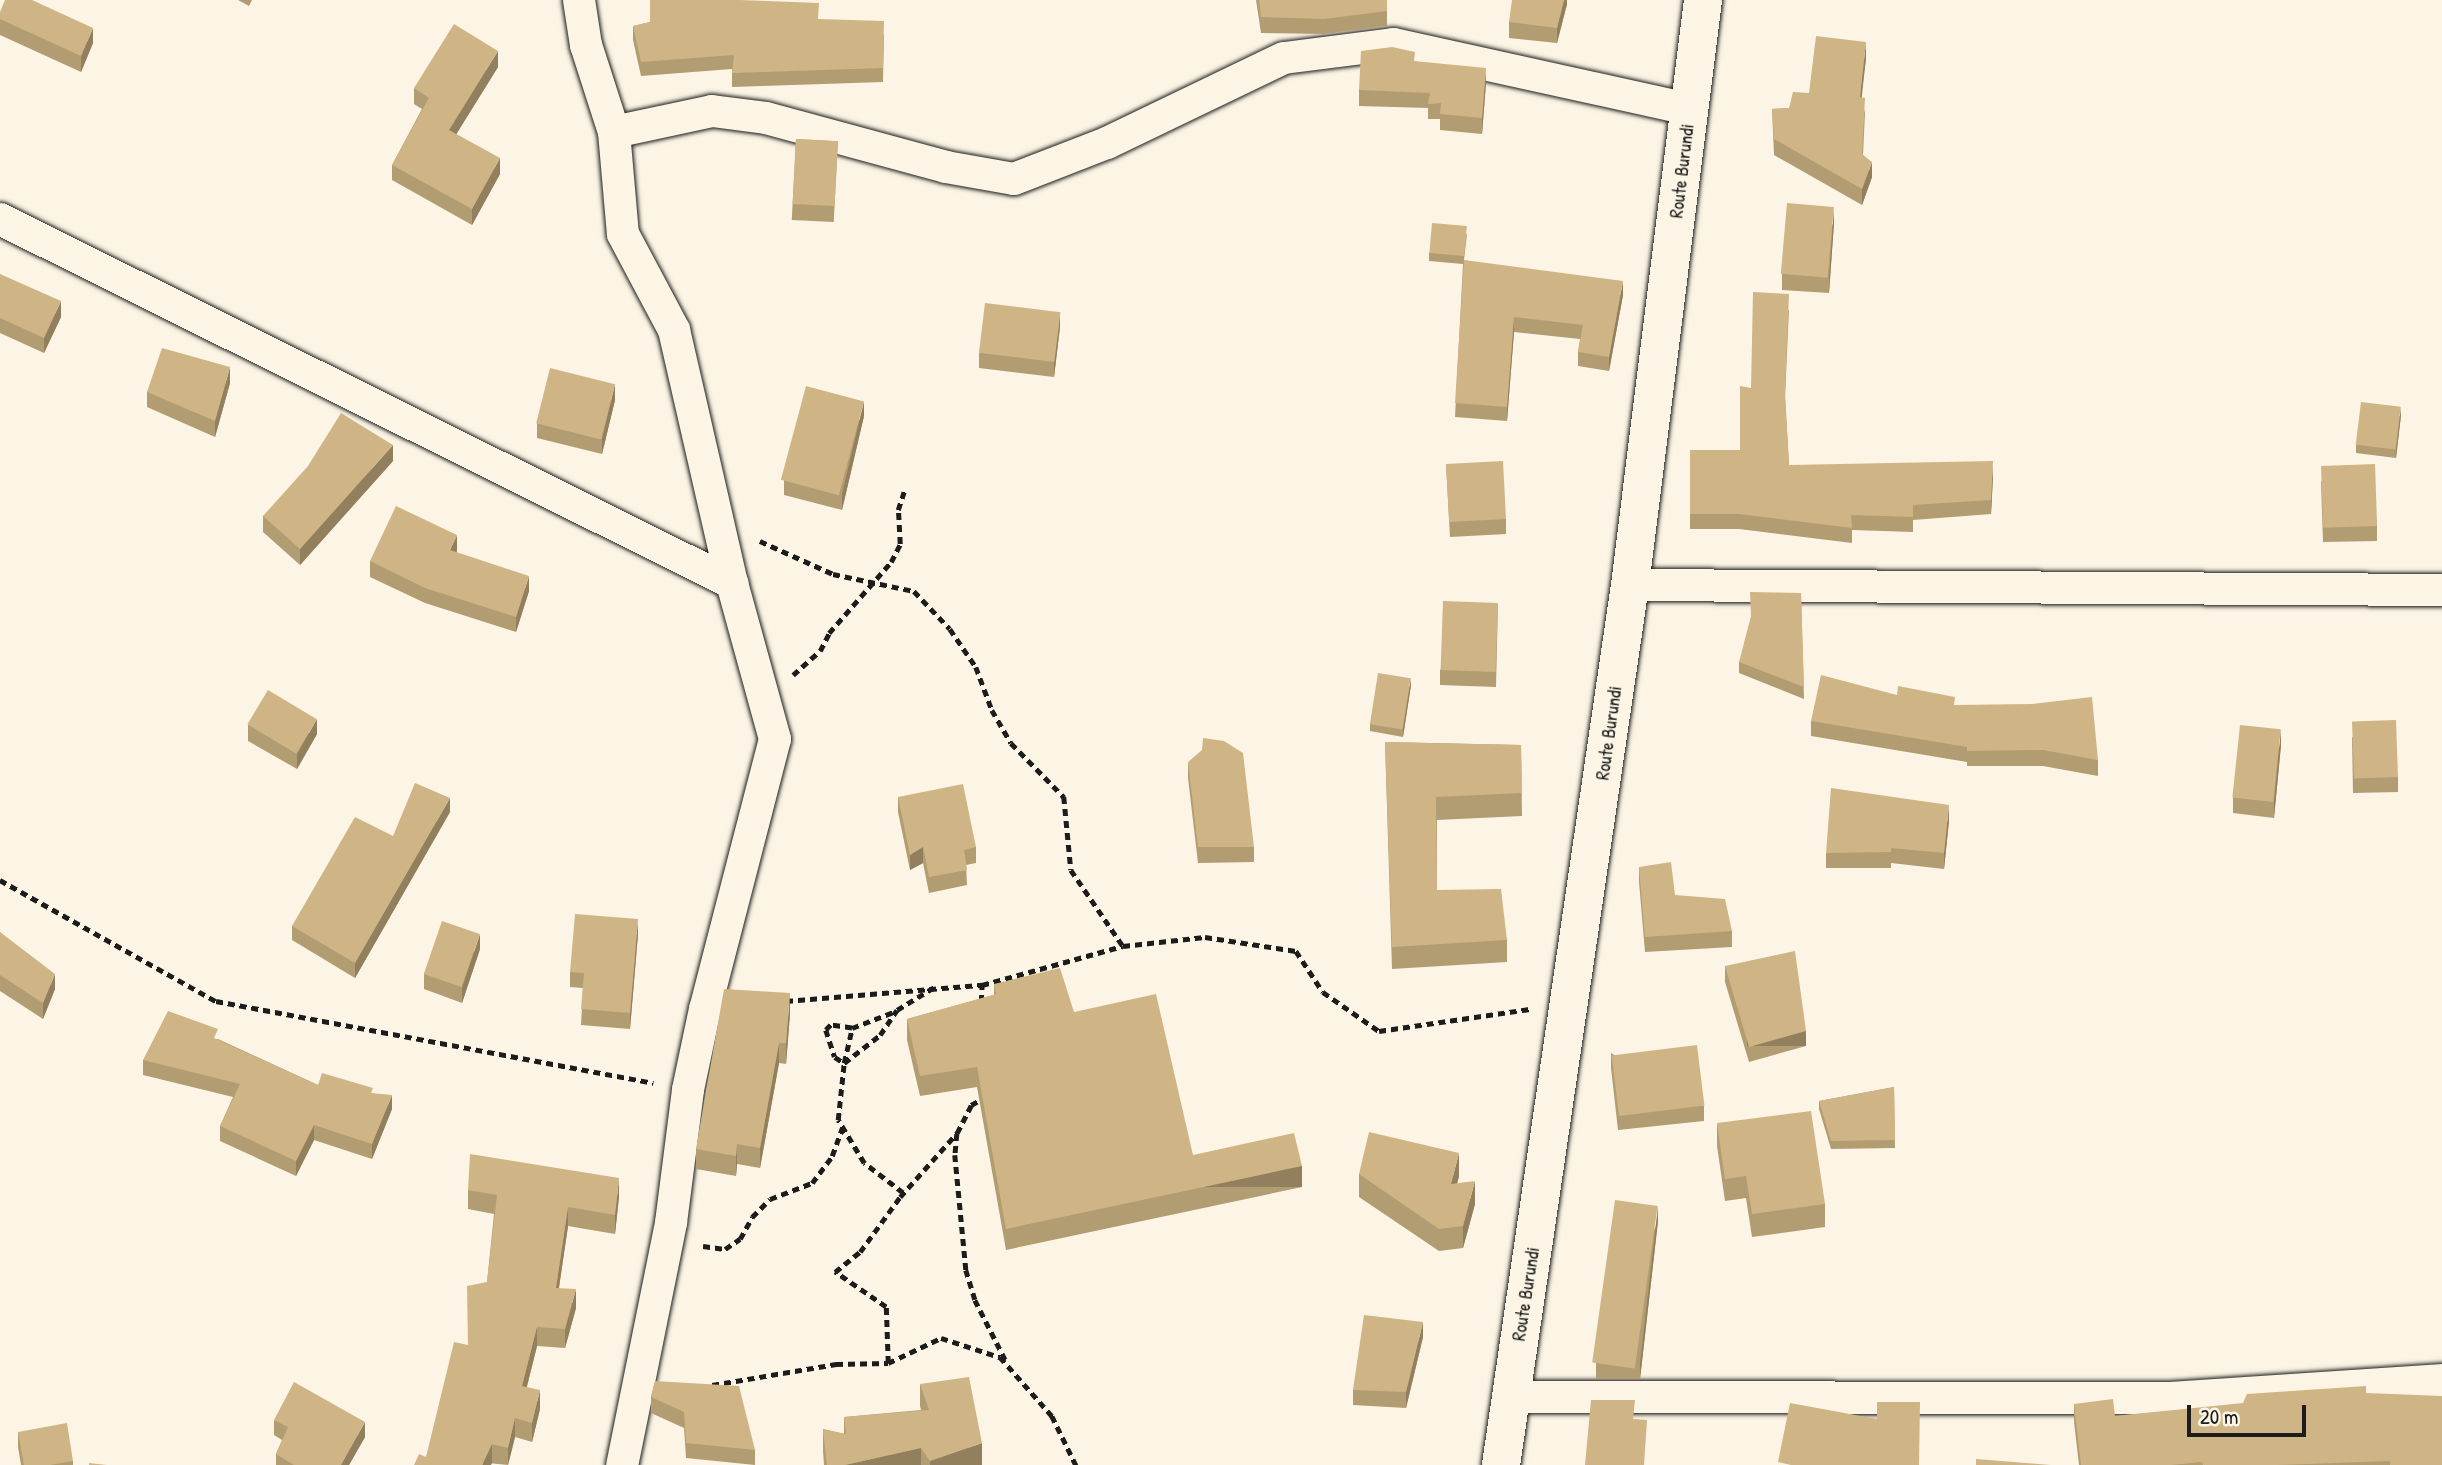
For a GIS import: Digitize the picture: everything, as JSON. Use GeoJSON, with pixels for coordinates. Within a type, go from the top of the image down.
{"type":"FeatureCollection","features":[{"type":"Feature","properties":{"kind":"main road","name":"Route Burundi"},"geometry":{"type":"LineString","coordinates":[[1500,1465],[1571,1003],[1630,585],[1703,0]]}},
{"type":"Feature","properties":{"kind":"street"},"geometry":{"type":"LineString","coordinates":[[579,0],[586,45],[614,132],[623,234],[674,330],[733,583],[775,739],[688,1090],[671,1223],[622,1465]]}},
{"type":"Feature","properties":{"kind":"street"},"geometry":{"type":"LineString","coordinates":[[614,132],[712,111],[739,114],[946,167],[1014,179],[1107,143],[1284,58],[1393,44],[1689,109]]}},
{"type":"Feature","properties":{"kind":"street"},"geometry":{"type":"LineString","coordinates":[[0,219],[733,583]]}},
{"type":"Feature","properties":{"kind":"street"},"geometry":{"type":"LineString","coordinates":[[1630,585],[2442,590]]}},
{"type":"Feature","properties":{"kind":"street"},"geometry":{"type":"LineString","coordinates":[[1510,1397],[2171,1398],[2442,1380]]}},
{"type":"Feature","properties":{"kind":"path"},"geometry":{"type":"LineString","coordinates":[[764,701],[820,651],[829,633],[877,583],[900,544],[898,510],[905,489]]}},
{"type":"Feature","properties":{"kind":"path"},"geometry":{"type":"LineString","coordinates":[[713,499],[761,542],[833,575],[914,591],[963,648],[1011,743],[1065,797],[1071,870],[1123,946]]}},
{"type":"Feature","properties":{"kind":"path"},"geometry":{"type":"LineString","coordinates":[[0,880],[216,1001],[688,1090]]}},
{"type":"Feature","properties":{"kind":"path"},"geometry":{"type":"LineString","coordinates":[[773,1002],[937,986],[982,985],[1123,946],[1205,937],[1296,951],[1323,992],[1379,1031],[1571,1003]]}},
{"type":"Feature","properties":{"kind":"path"},"geometry":{"type":"LineString","coordinates":[[980,1007],[982,985]]}},
{"type":"Feature","properties":{"kind":"path"},"geometry":{"type":"LineString","coordinates":[[844,1063],[835,1058],[825,1030],[831,1025],[852,1028],[897,1010],[937,986]]}},
{"type":"Feature","properties":{"kind":"path"},"geometry":{"type":"LineString","coordinates":[[844,1063],[880,1035],[897,1010]]}},
{"type":"Feature","properties":{"kind":"path"},"geometry":{"type":"LineString","coordinates":[[852,1028],[844,1063],[838,1120],[864,1163],[903,1193]]}},
{"type":"Feature","properties":{"kind":"path"},"geometry":{"type":"LineString","coordinates":[[888,1363],[886,1307],[835,1272],[860,1252],[903,1193],[957,1133],[971,1105],[994,1093]]}},
{"type":"Feature","properties":{"kind":"path"},"geometry":{"type":"LineString","coordinates":[[671,1223],[702,1246],[725,1248],[740,1240],[752,1217],[770,1199],[813,1183],[832,1156],[842,1127]]}},
{"type":"Feature","properties":{"kind":"path"},"geometry":{"type":"LineString","coordinates":[[957,1133],[955,1156],[967,1270],[975,1300],[1009,1367]]}},
{"type":"Feature","properties":{"kind":"path"},"geometry":{"type":"LineString","coordinates":[[705,1387],[836,1364],[888,1363],[941,1338],[1000,1357],[1052,1416],[1076,1465]]}},
{"type":"Feature","properties":{"kind":"building"},"geometry":{"type":"Polygon","coordinates":[[[5,0],[32,0],[93,28],[81,56],[0,19],[5,0]]]}},
{"type":"Feature","properties":{"kind":"building"},"geometry":{"type":"Polygon","coordinates":[[[650,0],[819,3],[818,19],[884,21],[883,68],[732,73],[734,55],[641,62],[633,26],[650,22],[650,0]]]}},
{"type":"Feature","properties":{"kind":"building"},"geometry":{"type":"Polygon","coordinates":[[[1259,0],[1387,0],[1387,11],[1324,19],[1261,17],[1259,0]]]}},
{"type":"Feature","properties":{"kind":"building"},"geometry":{"type":"Polygon","coordinates":[[[1512,0],[1564,0],[1557,28],[1509,22],[1512,0]]]}},
{"type":"Feature","properties":{"kind":"building"},"geometry":{"type":"Polygon","coordinates":[[[454,24],[498,51],[449,130],[500,158],[472,209],[392,165],[429,98],[414,88],[454,24]]]}},
{"type":"Feature","properties":{"kind":"building"},"geometry":{"type":"Polygon","coordinates":[[[1816,36],[1866,42],[1860,97],[1865,98],[1862,154],[1872,162],[1862,189],[1774,139],[1772,109],[1789,108],[1793,92],[1809,93],[1816,36]]]}},
{"type":"Feature","properties":{"kind":"building"},"geometry":{"type":"Polygon","coordinates":[[[1392,47],[1415,52],[1414,61],[1486,68],[1482,118],[1440,114],[1441,103],[1428,104],[1430,93],[1359,90],[1361,51],[1392,47]]]}},
{"type":"Feature","properties":{"kind":"building"},"geometry":{"type":"Polygon","coordinates":[[[796,139],[838,141],[835,206],[793,204],[796,139]]]}},
{"type":"Feature","properties":{"kind":"building"},"geometry":{"type":"Polygon","coordinates":[[[1787,203],[1834,207],[1828,278],[1781,274],[1787,203]]]}},
{"type":"Feature","properties":{"kind":"building"},"geometry":{"type":"Polygon","coordinates":[[[1432,223],[1467,226],[1464,256],[1429,253],[1432,223]]]}},
{"type":"Feature","properties":{"kind":"building"},"geometry":{"type":"Polygon","coordinates":[[[1464,260],[1623,281],[1609,357],[1578,352],[1583,325],[1514,317],[1507,407],[1455,403],[1464,260]]]}},
{"type":"Feature","properties":{"kind":"building"},"geometry":{"type":"Polygon","coordinates":[[[0,274],[61,301],[44,338],[0,318],[0,274]]]}},
{"type":"Feature","properties":{"kind":"building"},"geometry":{"type":"Polygon","coordinates":[[[1753,292],[1789,294],[1785,392],[1789,465],[1993,461],[1991,500],[1913,505],[1913,517],[1851,515],[1852,528],[1739,514],[1690,514],[1690,450],[1740,450],[1740,386],[1751,388],[1753,292]]]}},
{"type":"Feature","properties":{"kind":"building"},"geometry":{"type":"Polygon","coordinates":[[[985,303],[1060,312],[1054,362],[979,353],[985,303]]]}},
{"type":"Feature","properties":{"kind":"building"},"geometry":{"type":"Polygon","coordinates":[[[162,348],[230,367],[215,421],[147,392],[162,348]]]}},
{"type":"Feature","properties":{"kind":"building"},"geometry":{"type":"Polygon","coordinates":[[[550,368],[615,384],[601,440],[536,423],[550,368]]]}},
{"type":"Feature","properties":{"kind":"building"},"geometry":{"type":"Polygon","coordinates":[[[806,386],[864,402],[839,495],[781,480],[806,386]]]}},
{"type":"Feature","properties":{"kind":"building"},"geometry":{"type":"Polygon","coordinates":[[[2361,402],[2401,407],[2395,450],[2356,445],[2361,402]]]}},
{"type":"Feature","properties":{"kind":"building"},"geometry":{"type":"Polygon","coordinates":[[[341,413],[393,445],[300,549],[263,516],[308,466],[341,413]]]}},
{"type":"Feature","properties":{"kind":"building"},"geometry":{"type":"Polygon","coordinates":[[[1503,461],[1506,519],[1449,522],[1446,464],[1503,461]]]}},
{"type":"Feature","properties":{"kind":"building"},"geometry":{"type":"Polygon","coordinates":[[[2375,464],[2377,526],[2323,528],[2321,466],[2375,464]]]}},
{"type":"Feature","properties":{"kind":"building"},"geometry":{"type":"Polygon","coordinates":[[[396,506],[457,535],[450,550],[529,576],[516,617],[425,588],[370,561],[396,506]]]}},
{"type":"Feature","properties":{"kind":"building"},"geometry":{"type":"Polygon","coordinates":[[[1750,592],[1801,593],[1804,687],[1739,662],[1751,616],[1750,592]]]}},
{"type":"Feature","properties":{"kind":"building"},"geometry":{"type":"Polygon","coordinates":[[[1443,601],[1498,603],[1496,672],[1441,670],[1443,601]]]}},
{"type":"Feature","properties":{"kind":"building"},"geometry":{"type":"Polygon","coordinates":[[[1378,673],[1411,678],[1402,730],[1370,724],[1378,673]]]}},
{"type":"Feature","properties":{"kind":"building"},"geometry":{"type":"Polygon","coordinates":[[[1821,675],[1897,695],[1898,686],[1955,697],[1954,705],[2032,704],[2092,697],[2098,760],[2043,750],[1967,751],[1967,747],[1811,721],[1821,675]]]}},
{"type":"Feature","properties":{"kind":"building"},"geometry":{"type":"Polygon","coordinates":[[[268,690],[317,719],[296,754],[247,724],[268,690]]]}},
{"type":"Feature","properties":{"kind":"building"},"geometry":{"type":"Polygon","coordinates":[[[2396,720],[2398,777],[2354,779],[2352,722],[2396,720]]]}},
{"type":"Feature","properties":{"kind":"building"},"geometry":{"type":"Polygon","coordinates":[[[2240,725],[2281,729],[2273,802],[2232,798],[2240,725]]]}},
{"type":"Feature","properties":{"kind":"building"},"geometry":{"type":"Polygon","coordinates":[[[1203,738],[1224,741],[1243,753],[1254,847],[1198,847],[1188,762],[1202,750],[1203,738]]]}},
{"type":"Feature","properties":{"kind":"building"},"geometry":{"type":"Polygon","coordinates":[[[1385,742],[1521,745],[1522,793],[1436,797],[1437,890],[1501,889],[1507,940],[1392,947],[1385,742]]]}},
{"type":"Feature","properties":{"kind":"building"},"geometry":{"type":"Polygon","coordinates":[[[415,783],[450,798],[355,963],[292,926],[355,817],[393,836],[415,783]]]}},
{"type":"Feature","properties":{"kind":"building"},"geometry":{"type":"Polygon","coordinates":[[[963,784],[976,847],[964,850],[967,870],[929,877],[923,847],[910,855],[898,797],[963,784]]]}},
{"type":"Feature","properties":{"kind":"building"},"geometry":{"type":"Polygon","coordinates":[[[1831,788],[1949,805],[1944,853],[1891,848],[1891,852],[1826,853],[1831,788]]]}},
{"type":"Feature","properties":{"kind":"building"},"geometry":{"type":"Polygon","coordinates":[[[1671,862],[1675,895],[1725,899],[1732,931],[1645,937],[1639,867],[1671,862]]]}},
{"type":"Feature","properties":{"kind":"building"},"geometry":{"type":"Polygon","coordinates":[[[575,914],[638,919],[630,1013],[581,1009],[584,973],[570,972],[575,914]]]}},
{"type":"Feature","properties":{"kind":"building"},"geometry":{"type":"Polygon","coordinates":[[[442,921],[480,934],[462,987],[424,974],[442,921]]]}},
{"type":"Feature","properties":{"kind":"building"},"geometry":{"type":"Polygon","coordinates":[[[0,932],[55,974],[43,1003],[0,975],[0,932]]]}},
{"type":"Feature","properties":{"kind":"building"},"geometry":{"type":"Polygon","coordinates":[[[1795,951],[1806,1031],[1749,1047],[1725,966],[1795,951]]]}},
{"type":"Feature","properties":{"kind":"building"},"geometry":{"type":"Polygon","coordinates":[[[1060,968],[1074,1012],[1156,994],[1193,1155],[1294,1133],[1302,1166],[1006,1229],[977,1067],[920,1076],[907,1019],[996,994],[994,984],[1060,968]]]}},
{"type":"Feature","properties":{"kind":"building"},"geometry":{"type":"Polygon","coordinates":[[[724,989],[790,993],[786,1043],[779,1043],[760,1148],[737,1144],[736,1156],[696,1149],[724,989]]]}},
{"type":"Feature","properties":{"kind":"building"},"geometry":{"type":"Polygon","coordinates":[[[168,1011],[218,1029],[214,1038],[318,1085],[322,1073],[373,1088],[371,1093],[392,1095],[372,1144],[314,1125],[296,1161],[220,1126],[240,1084],[143,1060],[168,1011]]]}},
{"type":"Feature","properties":{"kind":"building"},"geometry":{"type":"Polygon","coordinates":[[[1697,1045],[1704,1106],[1619,1116],[1612,1055],[1697,1045]]]}},
{"type":"Feature","properties":{"kind":"building"},"geometry":{"type":"Polygon","coordinates":[[[1894,1087],[1895,1140],[1831,1141],[1819,1101],[1894,1087]]]}},
{"type":"Feature","properties":{"kind":"building"},"geometry":{"type":"Polygon","coordinates":[[[1811,1111],[1825,1204],[1752,1214],[1746,1176],[1725,1179],[1717,1123],[1811,1111]]]}},
{"type":"Feature","properties":{"kind":"building"},"geometry":{"type":"Polygon","coordinates":[[[1369,1132],[1459,1153],[1451,1184],[1475,1181],[1463,1226],[1439,1229],[1359,1174],[1369,1132]]]}},
{"type":"Feature","properties":{"kind":"building"},"geometry":{"type":"Polygon","coordinates":[[[470,1154],[619,1178],[615,1215],[568,1207],[556,1288],[576,1289],[565,1329],[537,1327],[522,1386],[540,1390],[532,1423],[515,1418],[508,1448],[492,1444],[482,1465],[414,1465],[419,1454],[426,1457],[454,1342],[468,1345],[467,1286],[487,1282],[497,1195],[468,1190],[470,1154]]]}},
{"type":"Feature","properties":{"kind":"building"},"geometry":{"type":"Polygon","coordinates":[[[1615,1200],[1658,1206],[1635,1368],[1592,1362],[1615,1200]]]}},
{"type":"Feature","properties":{"kind":"building"},"geometry":{"type":"Polygon","coordinates":[[[1364,1315],[1423,1322],[1406,1392],[1353,1390],[1364,1315]]]}},
{"type":"Feature","properties":{"kind":"building"},"geometry":{"type":"Polygon","coordinates":[[[969,1377],[982,1443],[930,1461],[921,1448],[845,1465],[827,1465],[823,1429],[846,1434],[844,1417],[929,1410],[920,1384],[969,1377]]]}},
{"type":"Feature","properties":{"kind":"building"},"geometry":{"type":"Polygon","coordinates":[[[655,1381],[739,1386],[755,1450],[686,1443],[684,1412],[651,1397],[655,1381]]]}},
{"type":"Feature","properties":{"kind":"building"},"geometry":{"type":"Polygon","coordinates":[[[294,1382],[365,1422],[341,1465],[294,1465],[276,1454],[288,1427],[274,1420],[294,1382]]]}},
{"type":"Feature","properties":{"kind":"building"},"geometry":{"type":"Polygon","coordinates":[[[2366,1386],[2366,1393],[2442,1396],[2442,1465],[2390,1465],[2390,1461],[2278,1465],[2203,1465],[2202,1462],[2171,1465],[2081,1465],[2074,1404],[2113,1399],[2115,1416],[2243,1403],[2247,1394],[2366,1386]]]}},
{"type":"Feature","properties":{"kind":"building"},"geometry":{"type":"Polygon","coordinates":[[[1591,1400],[1635,1400],[1633,1419],[1647,1420],[1644,1465],[1585,1465],[1591,1400]]]}},
{"type":"Feature","properties":{"kind":"building"},"geometry":{"type":"Polygon","coordinates":[[[1877,1402],[1920,1402],[1919,1465],[1791,1465],[1778,1462],[1790,1403],[1877,1419],[1877,1402]]]}},
{"type":"Feature","properties":{"kind":"building"},"geometry":{"type":"Polygon","coordinates":[[[67,1423],[73,1461],[50,1465],[24,1465],[18,1432],[67,1423]]]}},
{"type":"Feature","properties":{"kind":"building"},"geometry":{"type":"Polygon","coordinates":[[[1976,1459],[2051,1465],[1976,1465],[1976,1459]]]}}]}
